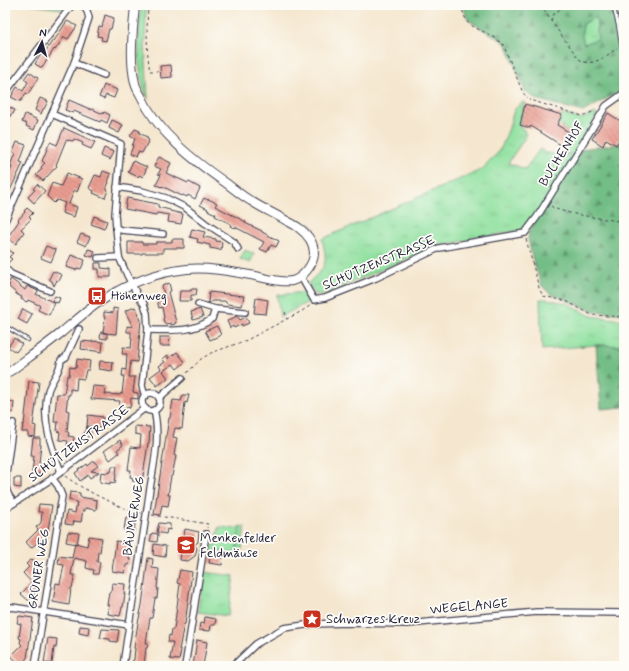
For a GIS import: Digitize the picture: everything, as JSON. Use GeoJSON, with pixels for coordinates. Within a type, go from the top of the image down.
{"type":"FeatureCollection","features":[{"type":"Feature","properties":{"kind":"main road"},"geometry":{"type":"LineString","coordinates":[[5,374],[100,301],[132,284],[160,274],[189,269],[209,269],[284,281],[293,281],[301,277],[310,266],[314,254],[310,238],[298,227],[251,201],[201,166],[168,136],[154,120],[145,106],[135,84],[132,61],[135,5]]}},
{"type":"Feature","properties":{"kind":"street"},"geometry":{"type":"LineString","coordinates":[[5,93],[72,5]]}},
{"type":"Feature","properties":{"kind":"street"},"geometry":{"type":"LineString","coordinates":[[5,221],[74,63],[89,18],[88,11],[82,5]]}},
{"type":"Feature","properties":{"kind":"street"},"geometry":{"type":"LineString","coordinates":[[74,63],[104,75]]}},
{"type":"Feature","properties":{"kind":"street","name":"BUCHENHOF"},"geometry":{"type":"LineString","coordinates":[[525,233],[537,217],[606,106],[624,93]]}},
{"type":"Feature","properties":{"kind":"street"},"geometry":{"type":"LineString","coordinates":[[52,114],[121,144],[116,214],[119,257],[147,312],[148,330],[142,386],[145,396],[154,394],[159,398],[159,406],[154,410]]}},
{"type":"Feature","properties":{"kind":"street"},"geometry":{"type":"LineString","coordinates":[[117,187],[142,191],[166,198],[186,208],[234,242],[238,249]]}},
{"type":"Feature","properties":{"kind":"street"},"geometry":{"type":"LineString","coordinates":[[116,228],[121,230],[163,234]]}},
{"type":"Feature","properties":{"kind":"street","name":"SCHÜTZENSTRASSE"},"geometry":{"type":"LineString","coordinates":[[301,277],[314,300],[325,298],[376,278],[438,248],[525,233]]}},
{"type":"Feature","properties":{"kind":"street"},"geometry":{"type":"LineString","coordinates":[[98,258],[119,257]]}},
{"type":"Feature","properties":{"kind":"street"},"geometry":{"type":"LineString","coordinates":[[5,268],[12,274],[50,291]]}},
{"type":"Feature","properties":{"kind":"street"},"geometry":{"type":"LineString","coordinates":[[198,304],[215,309],[245,312]]}},
{"type":"Feature","properties":{"kind":"street"},"geometry":{"type":"LineString","coordinates":[[148,330],[180,331],[191,329],[212,319],[215,309]]}},
{"type":"Feature","properties":{"kind":"street"},"geometry":{"type":"LineString","coordinates":[[61,472],[46,424],[45,407],[49,389],[61,366],[61,360],[66,357],[79,329]]}},
{"type":"Feature","properties":{"kind":"street"},"geometry":{"type":"LineString","coordinates":[[159,398],[182,378]]}},
{"type":"Feature","properties":{"kind":"street","name":"SCHÜTZENSTRASSE"},"geometry":{"type":"LineString","coordinates":[[145,396],[143,400],[145,408],[151,411],[154,410]]}},
{"type":"Feature","properties":{"kind":"street","name":"SCHÜTZENSTRASSE"},"geometry":{"type":"LineString","coordinates":[[5,509],[61,472],[145,408]]}},
{"type":"Feature","properties":{"kind":"street","name":"BÄUMERWEG"},"geometry":{"type":"LineString","coordinates":[[123,666],[157,437],[157,421],[154,410]]}},
{"type":"Feature","properties":{"kind":"street"},"geometry":{"type":"LineString","coordinates":[[13,423],[6,474],[6,487],[8,494],[14,503]]}},
{"type":"Feature","properties":{"kind":"street","name":"GRÜNER WEG"},"geometry":{"type":"LineString","coordinates":[[35,666],[62,496],[58,486],[52,478]]}},
{"type":"Feature","properties":{"kind":"street"},"geometry":{"type":"LineString","coordinates":[[185,666],[206,534]]}},
{"type":"Feature","properties":{"kind":"street"},"geometry":{"type":"LineString","coordinates":[[5,610],[12,607],[129,625]]}},
{"type":"Feature","properties":{"kind":"street","name":"WEGELANGE"},"geometry":{"type":"LineString","coordinates":[[232,666],[256,644],[284,628],[312,624],[407,624],[537,612],[624,613]]}},
{"type":"Feature","properties":{"kind":"lane"},"geometry":{"type":"LineString","coordinates":[[613,5],[624,62]]}},
{"type":"Feature","properties":{"kind":"lane"},"geometry":{"type":"LineString","coordinates":[[5,326],[28,340]]}},
{"type":"Feature","properties":{"kind":"path"},"geometry":{"type":"LineString","coordinates":[[148,5],[148,65],[150,71],[158,71]]}},
{"type":"Feature","properties":{"kind":"path"},"geometry":{"type":"LineString","coordinates":[[460,5],[467,22],[492,36],[502,44],[523,93],[530,100],[582,116],[606,106]]}},
{"type":"Feature","properties":{"kind":"path"},"geometry":{"type":"LineString","coordinates":[[541,5],[551,22],[579,59],[586,62],[593,62],[605,57],[621,46]]}},
{"type":"Feature","properties":{"kind":"path"},"geometry":{"type":"LineString","coordinates":[[551,22],[553,15],[565,5]]}},
{"type":"Feature","properties":{"kind":"path"},"geometry":{"type":"LineString","coordinates":[[546,202],[553,208],[566,213],[624,222]]}},
{"type":"Feature","properties":{"kind":"path"},"geometry":{"type":"LineString","coordinates":[[525,233],[539,288],[543,296],[566,301],[592,315],[624,317]]}},
{"type":"Feature","properties":{"kind":"path","name":"SCHÜTZENSTRASSE"},"geometry":{"type":"LineString","coordinates":[[182,378],[201,359],[211,353],[246,340],[287,319],[311,305],[314,300]]}},
{"type":"Feature","properties":{"kind":"path"},"geometry":{"type":"LineString","coordinates":[[285,312],[287,319]]}},
{"type":"Feature","properties":{"kind":"path"},"geometry":{"type":"LineString","coordinates":[[61,472],[76,484],[130,511],[146,515],[208,524],[206,534]]}},
{"type":"Feature","properties":{"kind":"green space"},"geometry":{"type":"Polygon","coordinates":[[[31,5],[65,5],[62,9],[31,5]]]}},
{"type":"Feature","properties":{"kind":"green space"},"geometry":{"type":"Polygon","coordinates":[[[141,5],[146,5],[145,46],[148,99],[144,90],[139,64],[139,25],[141,5]]]}},
{"type":"Feature","properties":{"kind":"green space"},"geometry":{"type":"Polygon","coordinates":[[[462,5],[624,5],[622,10],[624,22],[624,89],[583,112],[536,99],[525,91],[508,48],[503,41],[468,19],[462,5]],[[596,17],[583,24],[582,35],[584,44],[598,39],[596,17]]]}},
{"type":"Feature","properties":{"kind":"green space"},"geometry":{"type":"Polygon","coordinates":[[[596,17],[598,39],[584,44],[582,35],[583,24],[596,17]]]}},
{"type":"Feature","properties":{"kind":"green space"},"geometry":{"type":"Polygon","coordinates":[[[525,101],[519,126],[524,130],[526,136],[508,163],[525,169],[540,149],[545,153],[570,155],[570,153],[561,153],[572,134],[558,123],[563,114],[581,119],[595,113],[597,115],[548,199],[526,229],[438,246],[322,295],[315,294],[308,283],[319,272],[324,264],[325,254],[322,239],[483,169],[497,154],[502,146],[514,110],[525,101]]]}},
{"type":"Feature","properties":{"kind":"green space"},"geometry":{"type":"Polygon","coordinates":[[[624,143],[624,314],[593,311],[549,293],[542,286],[532,257],[528,239],[529,231],[582,149],[624,143]]]}},
{"type":"Feature","properties":{"kind":"green space"},"geometry":{"type":"Polygon","coordinates":[[[245,250],[254,254],[250,263],[240,259],[245,250]]]}},
{"type":"Feature","properties":{"kind":"green space"},"geometry":{"type":"Polygon","coordinates":[[[305,292],[308,302],[280,317],[277,295],[305,292]]]}},
{"type":"Feature","properties":{"kind":"green space"},"geometry":{"type":"Polygon","coordinates":[[[540,299],[566,303],[591,316],[624,320],[624,346],[596,345],[542,350],[540,299]]]}},
{"type":"Feature","properties":{"kind":"green space"},"geometry":{"type":"Polygon","coordinates":[[[596,345],[624,346],[624,407],[601,409],[596,345]]]}},
{"type":"Feature","properties":{"kind":"green space"},"geometry":{"type":"Polygon","coordinates":[[[240,526],[245,527],[241,554],[237,554],[240,526]]]}},
{"type":"Feature","properties":{"kind":"green space"},"geometry":{"type":"Polygon","coordinates":[[[219,527],[240,529],[236,554],[207,549],[216,544],[219,527]]]}},
{"type":"Feature","properties":{"kind":"green space"},"geometry":{"type":"Polygon","coordinates":[[[204,572],[234,576],[228,616],[198,612],[204,572]]]}},
{"type":"Feature","properties":{"kind":"building"},"geometry":{"type":"Polygon","coordinates":[[[105,15],[114,18],[106,41],[101,40],[102,37],[97,36],[99,26],[102,27],[105,15]]]}},
{"type":"Feature","properties":{"kind":"building"},"geometry":{"type":"Polygon","coordinates":[[[67,21],[77,26],[68,39],[64,37],[55,50],[54,49],[42,68],[35,64],[43,51],[45,52],[53,40],[54,41],[67,21]]]}},
{"type":"Feature","properties":{"kind":"building"},"geometry":{"type":"Polygon","coordinates":[[[171,65],[172,77],[161,78],[160,66],[171,65]]]}},
{"type":"Feature","properties":{"kind":"building"},"geometry":{"type":"Polygon","coordinates":[[[29,72],[38,78],[28,94],[26,93],[21,101],[11,97],[17,87],[23,91],[28,82],[24,79],[29,72]]]}},
{"type":"Feature","properties":{"kind":"building"},"geometry":{"type":"Polygon","coordinates":[[[104,85],[117,90],[114,98],[106,95],[104,99],[99,97],[104,85]]]}},
{"type":"Feature","properties":{"kind":"building"},"geometry":{"type":"Polygon","coordinates":[[[40,98],[48,101],[41,114],[35,110],[40,98]]]}},
{"type":"Feature","properties":{"kind":"building"},"geometry":{"type":"Polygon","coordinates":[[[69,100],[92,110],[103,114],[104,112],[110,115],[107,123],[101,120],[100,122],[74,111],[73,113],[65,110],[69,100]]]}},
{"type":"Feature","properties":{"kind":"building"},"geometry":{"type":"Polygon","coordinates":[[[525,104],[562,115],[557,125],[572,134],[564,147],[531,126],[530,128],[520,125],[525,104]]]}},
{"type":"Feature","properties":{"kind":"building"},"geometry":{"type":"Polygon","coordinates":[[[5,105],[15,110],[13,114],[11,114],[5,128],[5,105]]]}},
{"type":"Feature","properties":{"kind":"building"},"geometry":{"type":"Polygon","coordinates":[[[608,113],[622,122],[621,124],[624,126],[624,131],[616,145],[606,139],[603,146],[592,139],[608,113]]]}},
{"type":"Feature","properties":{"kind":"building"},"geometry":{"type":"Polygon","coordinates":[[[25,114],[38,120],[34,130],[22,122],[25,114]]]}},
{"type":"Feature","properties":{"kind":"building"},"geometry":{"type":"Polygon","coordinates":[[[112,120],[123,125],[119,133],[109,128],[112,120]]]}},
{"type":"Feature","properties":{"kind":"building"},"geometry":{"type":"Polygon","coordinates":[[[64,128],[95,142],[91,149],[74,139],[73,141],[66,140],[56,165],[57,166],[43,181],[36,175],[45,163],[42,161],[50,142],[57,145],[64,128]]]}},
{"type":"Feature","properties":{"kind":"building"},"geometry":{"type":"Polygon","coordinates":[[[135,129],[140,131],[139,133],[147,137],[149,140],[142,153],[138,152],[136,157],[130,154],[135,139],[130,136],[135,129]]]}},
{"type":"Feature","properties":{"kind":"building"},"geometry":{"type":"Polygon","coordinates":[[[17,142],[26,145],[20,162],[23,163],[5,201],[5,178],[7,179],[12,167],[10,166],[17,142]]]}},
{"type":"Feature","properties":{"kind":"building"},"geometry":{"type":"Polygon","coordinates":[[[104,148],[114,152],[110,160],[101,156],[104,148]]]}},
{"type":"Feature","properties":{"kind":"building"},"geometry":{"type":"Polygon","coordinates":[[[159,157],[171,163],[166,173],[200,188],[195,199],[188,195],[187,197],[182,196],[162,186],[156,185],[161,175],[158,174],[161,169],[154,166],[159,157]]]}},
{"type":"Feature","properties":{"kind":"building"},"geometry":{"type":"Polygon","coordinates":[[[133,161],[147,167],[143,177],[139,175],[138,177],[128,172],[133,161]]]}},
{"type":"Feature","properties":{"kind":"building"},"geometry":{"type":"Polygon","coordinates":[[[103,171],[111,174],[106,189],[108,190],[105,198],[93,193],[94,191],[89,188],[95,175],[101,177],[103,171]]]}},
{"type":"Feature","properties":{"kind":"building"},"geometry":{"type":"Polygon","coordinates":[[[67,173],[82,179],[77,192],[74,190],[69,204],[77,207],[74,217],[62,213],[65,203],[57,200],[54,203],[47,196],[52,183],[61,186],[67,173]]]}},
{"type":"Feature","properties":{"kind":"building"},"geometry":{"type":"Polygon","coordinates":[[[37,184],[45,191],[34,203],[28,197],[35,190],[33,189],[37,184]]]}},
{"type":"Feature","properties":{"kind":"building"},"geometry":{"type":"Polygon","coordinates":[[[127,198],[158,204],[158,207],[183,214],[181,224],[168,222],[169,215],[157,213],[156,215],[125,209],[127,198]]]}},
{"type":"Feature","properties":{"kind":"building"},"geometry":{"type":"Polygon","coordinates":[[[204,198],[217,203],[215,206],[279,241],[276,247],[271,245],[267,252],[260,249],[264,242],[235,227],[230,226],[231,224],[215,216],[216,214],[200,205],[204,198]]]}},
{"type":"Feature","properties":{"kind":"building"},"geometry":{"type":"Polygon","coordinates":[[[27,208],[33,213],[29,217],[31,219],[21,229],[24,232],[16,244],[7,238],[27,208]]]}},
{"type":"Feature","properties":{"kind":"building"},"geometry":{"type":"Polygon","coordinates":[[[94,216],[107,221],[104,229],[91,224],[94,216]]]}},
{"type":"Feature","properties":{"kind":"building"},"geometry":{"type":"Polygon","coordinates":[[[192,229],[205,232],[203,237],[216,239],[216,241],[222,242],[221,250],[210,248],[210,245],[197,242],[198,239],[190,237],[192,229]]]}},
{"type":"Feature","properties":{"kind":"building"},"geometry":{"type":"Polygon","coordinates":[[[81,234],[90,237],[86,246],[77,242],[81,234]]]}},
{"type":"Feature","properties":{"kind":"building"},"geometry":{"type":"Polygon","coordinates":[[[172,239],[184,239],[184,248],[163,248],[163,253],[128,254],[128,242],[156,244],[156,242],[172,242],[172,239]]]}},
{"type":"Feature","properties":{"kind":"building"},"geometry":{"type":"Polygon","coordinates":[[[5,246],[13,253],[9,257],[12,259],[7,264],[5,264],[5,246]]]}},
{"type":"Feature","properties":{"kind":"building"},"geometry":{"type":"Polygon","coordinates":[[[46,246],[56,250],[51,262],[41,258],[46,246]]]}},
{"type":"Feature","properties":{"kind":"building"},"geometry":{"type":"Polygon","coordinates":[[[88,249],[95,251],[93,257],[86,255],[88,249]]]}},
{"type":"Feature","properties":{"kind":"building"},"geometry":{"type":"Polygon","coordinates":[[[71,255],[85,260],[81,269],[77,268],[76,270],[66,267],[71,255]]]}},
{"type":"Feature","properties":{"kind":"building"},"geometry":{"type":"Polygon","coordinates":[[[95,263],[101,263],[101,268],[111,269],[111,277],[99,277],[99,269],[95,269],[95,263]]]}},
{"type":"Feature","properties":{"kind":"building"},"geometry":{"type":"Polygon","coordinates":[[[53,271],[62,275],[54,286],[52,281],[49,279],[53,271]]]}},
{"type":"Feature","properties":{"kind":"building"},"geometry":{"type":"Polygon","coordinates":[[[11,279],[25,290],[27,286],[38,291],[36,294],[55,303],[49,315],[38,310],[39,305],[28,300],[27,302],[21,299],[22,297],[16,294],[8,286],[10,285],[8,283],[11,279]]]}},
{"type":"Feature","properties":{"kind":"building"},"geometry":{"type":"Polygon","coordinates":[[[169,283],[171,291],[168,292],[176,322],[175,324],[171,325],[171,323],[166,324],[164,322],[162,307],[159,308],[156,297],[164,295],[162,286],[169,283]]]}},
{"type":"Feature","properties":{"kind":"building"},"geometry":{"type":"Polygon","coordinates":[[[191,289],[197,289],[196,295],[191,295],[191,301],[179,301],[180,291],[191,291],[191,289]]]}},
{"type":"Feature","properties":{"kind":"building"},"geometry":{"type":"Polygon","coordinates":[[[209,292],[244,296],[242,306],[227,304],[225,301],[212,301],[209,303],[209,292]]]}},
{"type":"Feature","properties":{"kind":"building"},"geometry":{"type":"Polygon","coordinates":[[[55,296],[60,298],[58,303],[52,301],[55,296]]]}},
{"type":"Feature","properties":{"kind":"building"},"geometry":{"type":"Polygon","coordinates":[[[256,298],[268,300],[266,314],[254,313],[256,298]]]}},
{"type":"Feature","properties":{"kind":"building"},"geometry":{"type":"Polygon","coordinates":[[[135,307],[141,320],[137,362],[131,361],[129,377],[135,377],[133,392],[138,393],[138,399],[131,398],[130,408],[126,407],[125,409],[119,406],[120,401],[91,399],[93,386],[106,387],[105,394],[122,394],[124,376],[122,376],[123,369],[126,370],[127,354],[122,354],[123,347],[131,348],[131,332],[127,332],[127,326],[133,327],[125,311],[135,307]]]}},
{"type":"Feature","properties":{"kind":"building"},"geometry":{"type":"Polygon","coordinates":[[[113,308],[118,309],[116,334],[103,333],[105,317],[104,312],[113,313],[113,308]]]}},
{"type":"Feature","properties":{"kind":"building"},"geometry":{"type":"Polygon","coordinates":[[[23,309],[32,314],[27,324],[18,319],[23,309]]]}},
{"type":"Feature","properties":{"kind":"building"},"geometry":{"type":"Polygon","coordinates":[[[200,309],[203,317],[193,320],[191,312],[200,309]]]}},
{"type":"Feature","properties":{"kind":"building"},"geometry":{"type":"Polygon","coordinates":[[[237,316],[240,320],[246,317],[249,323],[230,328],[227,321],[237,316]]]}},
{"type":"Feature","properties":{"kind":"building"},"geometry":{"type":"Polygon","coordinates":[[[217,326],[221,335],[210,340],[205,331],[217,326]]]}},
{"type":"Feature","properties":{"kind":"building"},"geometry":{"type":"Polygon","coordinates":[[[101,332],[107,333],[107,339],[100,338],[101,332]]]}},
{"type":"Feature","properties":{"kind":"building"},"geometry":{"type":"Polygon","coordinates":[[[160,337],[170,337],[169,346],[160,346],[160,337]]]}},
{"type":"Feature","properties":{"kind":"building"},"geometry":{"type":"Polygon","coordinates":[[[14,338],[22,344],[16,352],[8,347],[14,338]]]}},
{"type":"Feature","properties":{"kind":"building"},"geometry":{"type":"Polygon","coordinates":[[[82,341],[103,342],[102,352],[81,349],[82,341]]]}},
{"type":"Feature","properties":{"kind":"building"},"geometry":{"type":"Polygon","coordinates":[[[177,352],[185,362],[177,369],[173,364],[163,371],[168,378],[157,386],[150,377],[161,369],[159,366],[165,362],[162,359],[168,355],[168,359],[177,352]]]}},
{"type":"Feature","properties":{"kind":"building"},"geometry":{"type":"Polygon","coordinates":[[[77,359],[90,361],[89,370],[86,370],[84,379],[77,378],[76,390],[70,389],[70,395],[68,395],[66,410],[69,411],[67,432],[69,433],[68,436],[74,437],[73,445],[67,445],[68,441],[59,440],[60,432],[57,431],[58,422],[54,422],[57,394],[64,394],[70,367],[76,368],[77,359]]]}},
{"type":"Feature","properties":{"kind":"building"},"geometry":{"type":"Polygon","coordinates":[[[100,361],[113,362],[112,371],[99,369],[100,361]]]}},
{"type":"Feature","properties":{"kind":"building"},"geometry":{"type":"Polygon","coordinates":[[[29,381],[39,382],[33,425],[36,426],[35,437],[28,436],[28,432],[22,432],[29,381]]]}},
{"type":"Feature","properties":{"kind":"building"},"geometry":{"type":"Polygon","coordinates":[[[183,395],[189,395],[187,403],[185,402],[182,429],[175,428],[173,437],[177,438],[174,455],[176,456],[171,476],[168,506],[162,505],[160,515],[154,514],[173,400],[181,401],[183,395]]]}},
{"type":"Feature","properties":{"kind":"building"},"geometry":{"type":"Polygon","coordinates":[[[9,401],[14,402],[13,413],[5,412],[5,402],[9,403],[9,401]]]}},
{"type":"Feature","properties":{"kind":"building"},"geometry":{"type":"Polygon","coordinates":[[[88,415],[103,417],[102,428],[87,426],[88,415]]]}},
{"type":"Feature","properties":{"kind":"building"},"geometry":{"type":"Polygon","coordinates":[[[87,426],[92,434],[85,439],[82,435],[86,431],[87,426]]]}},
{"type":"Feature","properties":{"kind":"building"},"geometry":{"type":"Polygon","coordinates":[[[135,426],[150,427],[149,443],[142,482],[132,481],[133,478],[130,477],[131,470],[128,470],[131,447],[140,448],[141,435],[135,434],[135,426]]]}},
{"type":"Feature","properties":{"kind":"building"},"geometry":{"type":"Polygon","coordinates":[[[33,438],[40,438],[41,445],[39,463],[43,463],[42,474],[32,473],[34,456],[31,456],[33,438]]]}},
{"type":"Feature","properties":{"kind":"building"},"geometry":{"type":"Polygon","coordinates":[[[120,440],[123,445],[117,450],[119,453],[110,460],[104,451],[120,440]]]}},
{"type":"Feature","properties":{"kind":"building"},"geometry":{"type":"Polygon","coordinates":[[[94,461],[98,466],[91,471],[99,472],[90,478],[88,475],[80,481],[75,473],[87,464],[88,466],[94,461]]]}},
{"type":"Feature","properties":{"kind":"building"},"geometry":{"type":"Polygon","coordinates":[[[112,466],[117,466],[115,483],[110,482],[110,484],[100,482],[101,472],[111,472],[112,466]]]}},
{"type":"Feature","properties":{"kind":"building"},"geometry":{"type":"Polygon","coordinates":[[[14,478],[21,478],[21,488],[14,487],[14,478]]]}},
{"type":"Feature","properties":{"kind":"building"},"geometry":{"type":"Polygon","coordinates":[[[70,492],[80,493],[80,497],[97,500],[96,510],[85,508],[85,511],[83,510],[81,522],[74,521],[73,525],[65,524],[67,511],[75,513],[77,502],[69,500],[70,492]]]}},
{"type":"Feature","properties":{"kind":"building"},"geometry":{"type":"Polygon","coordinates":[[[39,504],[52,505],[47,537],[38,545],[37,543],[31,548],[26,542],[38,530],[36,527],[41,523],[42,512],[38,512],[39,504]]]}},
{"type":"Feature","properties":{"kind":"building"},"geometry":{"type":"Polygon","coordinates":[[[131,513],[136,514],[134,532],[124,530],[126,517],[131,518],[131,513]]]}},
{"type":"Feature","properties":{"kind":"building"},"geometry":{"type":"Polygon","coordinates":[[[159,523],[170,524],[170,530],[167,529],[166,534],[157,532],[159,523]]]}},
{"type":"Feature","properties":{"kind":"building"},"geometry":{"type":"Polygon","coordinates":[[[185,529],[199,532],[198,542],[194,545],[197,548],[195,556],[188,561],[180,560],[185,529]]]}},
{"type":"Feature","properties":{"kind":"building"},"geometry":{"type":"Polygon","coordinates":[[[68,532],[79,533],[77,544],[66,542],[68,532]]]}},
{"type":"Feature","properties":{"kind":"building"},"geometry":{"type":"Polygon","coordinates":[[[152,533],[158,534],[157,542],[150,541],[152,533]]]}},
{"type":"Feature","properties":{"kind":"building"},"geometry":{"type":"Polygon","coordinates":[[[89,536],[102,538],[100,552],[98,552],[97,562],[100,562],[98,574],[93,574],[94,570],[86,568],[87,561],[74,558],[71,575],[75,575],[71,588],[69,605],[53,602],[56,583],[60,584],[64,565],[58,564],[59,556],[72,558],[75,543],[87,546],[89,536]]]}},
{"type":"Feature","properties":{"kind":"building"},"geometry":{"type":"Polygon","coordinates":[[[116,541],[128,543],[127,552],[130,552],[130,559],[129,565],[126,565],[125,573],[112,571],[116,541]]]}},
{"type":"Feature","properties":{"kind":"building"},"geometry":{"type":"Polygon","coordinates":[[[154,544],[166,546],[165,557],[153,555],[154,544]]]}},
{"type":"Feature","properties":{"kind":"building"},"geometry":{"type":"Polygon","coordinates":[[[211,553],[223,555],[222,565],[209,563],[211,553]]]}},
{"type":"Feature","properties":{"kind":"building"},"geometry":{"type":"Polygon","coordinates":[[[148,558],[153,559],[152,568],[159,569],[157,598],[155,598],[152,618],[150,618],[144,665],[132,666],[134,660],[134,648],[142,605],[148,558]]]}},
{"type":"Feature","properties":{"kind":"building"},"geometry":{"type":"Polygon","coordinates":[[[32,559],[38,565],[34,568],[40,574],[31,582],[23,573],[29,567],[26,564],[32,559]]]}},
{"type":"Feature","properties":{"kind":"building"},"geometry":{"type":"Polygon","coordinates":[[[180,570],[192,572],[185,624],[179,650],[181,650],[179,660],[170,659],[173,642],[168,642],[169,635],[171,636],[172,629],[174,629],[180,584],[177,583],[180,570]]]}},
{"type":"Feature","properties":{"kind":"building"},"geometry":{"type":"Polygon","coordinates":[[[32,582],[37,587],[32,592],[35,594],[29,601],[21,594],[32,582]]]}},
{"type":"Feature","properties":{"kind":"building"},"geometry":{"type":"Polygon","coordinates":[[[112,583],[125,584],[123,607],[120,616],[108,614],[109,605],[107,605],[112,583]]]}},
{"type":"Feature","properties":{"kind":"building"},"geometry":{"type":"Polygon","coordinates":[[[19,616],[33,618],[27,658],[21,665],[11,656],[22,645],[20,643],[21,639],[19,638],[21,624],[17,623],[19,616]]]}},
{"type":"Feature","properties":{"kind":"building"},"geometry":{"type":"Polygon","coordinates":[[[205,617],[216,619],[215,625],[211,625],[210,631],[199,630],[200,623],[204,624],[205,617]]]}},
{"type":"Feature","properties":{"kind":"building"},"geometry":{"type":"Polygon","coordinates":[[[80,626],[89,627],[88,635],[79,633],[80,626]]]}},
{"type":"Feature","properties":{"kind":"building"},"geometry":{"type":"Polygon","coordinates":[[[102,629],[119,630],[117,642],[110,641],[110,639],[100,638],[102,629]]]}},
{"type":"Feature","properties":{"kind":"building"},"geometry":{"type":"Polygon","coordinates":[[[48,638],[57,639],[56,648],[54,647],[52,664],[44,663],[48,638]]]}},
{"type":"Feature","properties":{"kind":"building"},"geometry":{"type":"Polygon","coordinates":[[[197,640],[207,642],[203,666],[193,666],[197,640]]]}},
{"type":"Feature","properties":{"kind":"place","name":"Höhenweg"},"geometry":{"type":"Point","coordinates":[97,296]}},
{"type":"Feature","properties":{"kind":"place","name":"Menkenfelder Feldmäuse"},"geometry":{"type":"Point","coordinates":[186,545]}},
{"type":"Feature","properties":{"kind":"place","name":"Schwarzes Kreuz"},"geometry":{"type":"Point","coordinates":[312,619]}}]}
